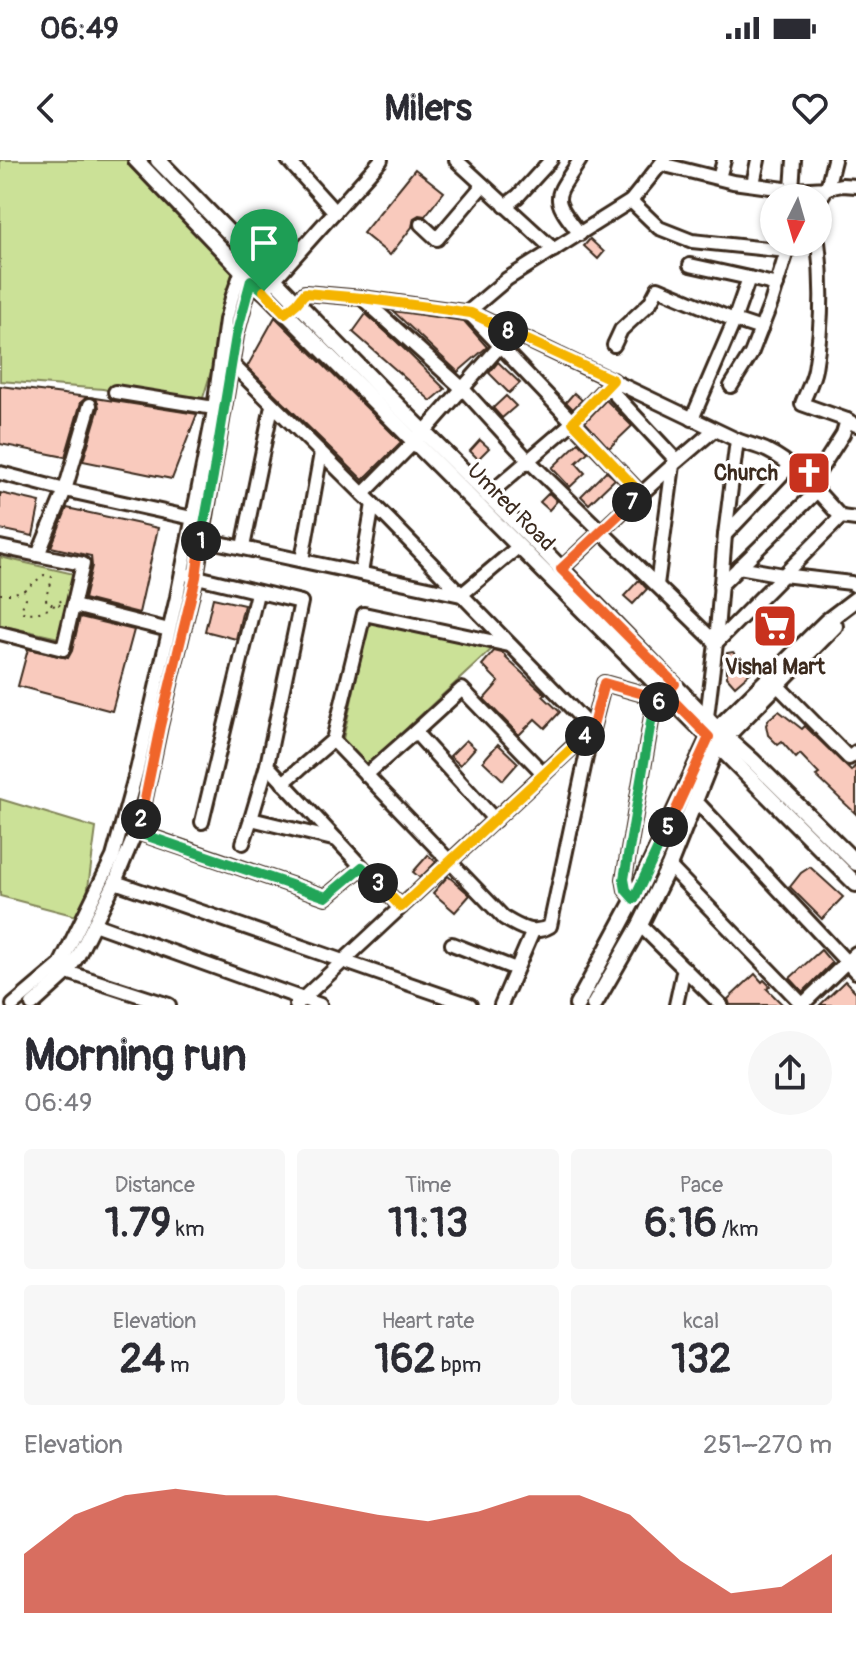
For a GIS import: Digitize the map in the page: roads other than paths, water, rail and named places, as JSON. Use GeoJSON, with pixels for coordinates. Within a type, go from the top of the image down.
{"type":"FeatureCollection","features":[{"type":"Feature","properties":{"kind":"main road","name":"Umred Road"},"geometry":{"type":"LineString","coordinates":[[136,160],[325,353],[420,437],[518,547],[712,732],[856,884]]}},
{"type":"Feature","properties":{"kind":"main road"},"geometry":{"type":"LineString","coordinates":[[158,160],[336,342],[420,437],[487,496],[561,569],[667,692]]}},
{"type":"Feature","properties":{"kind":"main road"},"geometry":{"type":"LineString","coordinates":[[169,195],[180,183]]}},
{"type":"Feature","properties":{"kind":"main road"},"geometry":{"type":"LineString","coordinates":[[325,353],[336,342]]}},
{"type":"Feature","properties":{"kind":"main road"},"geometry":{"type":"LineString","coordinates":[[577,1005],[634,899],[712,732],[827,621],[856,599]]}},
{"type":"Feature","properties":{"kind":"main road"},"geometry":{"type":"LineString","coordinates":[[594,1005],[640,925],[669,866],[696,801],[712,732],[777,685],[841,620],[856,610]]}},
{"type":"Feature","properties":{"kind":"main road"},"geometry":{"type":"LineString","coordinates":[[712,732],[856,863]]}},
{"type":"Feature","properties":{"kind":"street"},"geometry":{"type":"LineString","coordinates":[[288,160],[335,212]]}},
{"type":"Feature","properties":{"kind":"street"},"geometry":{"type":"LineString","coordinates":[[264,291],[381,160]]}},
{"type":"Feature","properties":{"kind":"street"},"geometry":{"type":"LineString","coordinates":[[456,160],[554,250]]}},
{"type":"Feature","properties":{"kind":"street"},"geometry":{"type":"LineString","coordinates":[[505,206],[551,160]]}},
{"type":"Feature","properties":{"kind":"street"},"geometry":{"type":"LineString","coordinates":[[580,160],[559,193],[558,203],[560,210],[580,234]]}},
{"type":"Feature","properties":{"kind":"street"},"geometry":{"type":"LineString","coordinates":[[719,178],[724,160]]}},
{"type":"Feature","properties":{"kind":"street"},"geometry":{"type":"LineString","coordinates":[[753,184],[758,160]]}},
{"type":"Feature","properties":{"kind":"street"},"geometry":{"type":"LineString","coordinates":[[792,184],[794,160]]}},
{"type":"Feature","properties":{"kind":"street"},"geometry":{"type":"LineString","coordinates":[[828,184],[834,160]]}},
{"type":"Feature","properties":{"kind":"street"},"geometry":{"type":"LineString","coordinates":[[468,312],[507,279],[631,201],[662,162],[719,178],[760,185]]}},
{"type":"Feature","properties":{"kind":"street"},"geometry":{"type":"LineString","coordinates":[[421,224],[437,239],[483,185]]}},
{"type":"Feature","properties":{"kind":"street"},"geometry":{"type":"LineString","coordinates":[[832,187],[856,186]]}},
{"type":"Feature","properties":{"kind":"street"},"geometry":{"type":"LineString","coordinates":[[631,201],[659,228],[692,241],[760,245]]}},
{"type":"Feature","properties":{"kind":"street"},"geometry":{"type":"LineString","coordinates":[[731,386],[751,354],[787,256]]}},
{"type":"Feature","properties":{"kind":"street"},"geometry":{"type":"LineString","coordinates":[[720,586],[814,488],[852,422],[802,404],[814,371],[820,313],[820,256]]}},
{"type":"Feature","properties":{"kind":"street"},"geometry":{"type":"LineString","coordinates":[[13,1005],[60,965],[113,857],[182,574],[214,408],[226,320],[232,298],[255,260]]}},
{"type":"Feature","properties":{"kind":"street"},"geometry":{"type":"LineString","coordinates":[[690,265],[777,285]]}},
{"type":"Feature","properties":{"kind":"street"},"geometry":{"type":"LineString","coordinates":[[32,1005],[67,972],[78,956],[115,882],[140,822],[196,577],[246,275]]}},
{"type":"Feature","properties":{"kind":"street"},"geometry":{"type":"LineString","coordinates":[[692,419],[749,278]]}},
{"type":"Feature","properties":{"kind":"street"},"geometry":{"type":"LineString","coordinates":[[614,345],[621,330],[650,303],[658,288],[761,329]]}},
{"type":"Feature","properties":{"kind":"street"},"geometry":{"type":"LineString","coordinates":[[285,313],[305,293],[468,312],[610,383],[767,451],[790,466],[841,517],[856,519]]}},
{"type":"Feature","properties":{"kind":"street"},"geometry":{"type":"LineString","coordinates":[[362,298],[463,389],[529,461],[716,643]]}},
{"type":"Feature","properties":{"kind":"street"},"geometry":{"type":"LineString","coordinates":[[468,312],[641,494]]}},
{"type":"Feature","properties":{"kind":"street"},"geometry":{"type":"LineString","coordinates":[[363,494],[420,437],[500,346]]}},
{"type":"Feature","properties":{"kind":"street"},"geometry":{"type":"LineString","coordinates":[[232,364],[592,729]]}},
{"type":"Feature","properties":{"kind":"street"},"geometry":{"type":"LineString","coordinates":[[487,496],[573,422],[610,383]]}},
{"type":"Feature","properties":{"kind":"street"},"geometry":{"type":"LineString","coordinates":[[610,383],[675,463],[657,585]]}},
{"type":"Feature","properties":{"kind":"street"},"geometry":{"type":"LineString","coordinates":[[115,392],[214,408]]}},
{"type":"Feature","properties":{"kind":"street"},"geometry":{"type":"LineString","coordinates":[[38,555],[65,490],[90,405]]}},
{"type":"Feature","properties":{"kind":"street"},"geometry":{"type":"LineString","coordinates":[[243,547],[272,406]]}},
{"type":"Feature","properties":{"kind":"street"},"geometry":{"type":"LineString","coordinates":[[561,569],[714,430]]}},
{"type":"Feature","properties":{"kind":"street"},"geometry":{"type":"LineString","coordinates":[[712,732],[720,586],[737,440]]}},
{"type":"Feature","properties":{"kind":"street"},"geometry":{"type":"LineString","coordinates":[[302,560],[321,453]]}},
{"type":"Feature","properties":{"kind":"street"},"geometry":{"type":"LineString","coordinates":[[725,535],[790,466]]}},
{"type":"Feature","properties":{"kind":"street"},"geometry":{"type":"LineString","coordinates":[[0,473],[192,518]]}},
{"type":"Feature","properties":{"kind":"street"},"geometry":{"type":"LineString","coordinates":[[361,573],[373,504]]}},
{"type":"Feature","properties":{"kind":"street"},"geometry":{"type":"LineString","coordinates":[[716,643],[841,517]]}},
{"type":"Feature","properties":{"kind":"street"},"geometry":{"type":"LineString","coordinates":[[201,539],[461,595]]}},
{"type":"Feature","properties":{"kind":"street"},"geometry":{"type":"LineString","coordinates":[[0,547],[83,564],[68,603],[63,649],[0,633]]}},
{"type":"Feature","properties":{"kind":"street"},"geometry":{"type":"LineString","coordinates":[[461,595],[518,547]]}},
{"type":"Feature","properties":{"kind":"street"},"geometry":{"type":"LineString","coordinates":[[739,567],[856,586]]}},
{"type":"Feature","properties":{"kind":"street"},"geometry":{"type":"LineString","coordinates":[[182,574],[301,602],[267,765],[243,843]]}},
{"type":"Feature","properties":{"kind":"street"},"geometry":{"type":"LineString","coordinates":[[202,822],[257,593]]}},
{"type":"Feature","properties":{"kind":"street"},"geometry":{"type":"LineString","coordinates":[[68,603],[169,630]]}},
{"type":"Feature","properties":{"kind":"street"},"geometry":{"type":"LineString","coordinates":[[283,783],[333,740],[364,614],[509,645]]}},
{"type":"Feature","properties":{"kind":"street"},"geometry":{"type":"LineString","coordinates":[[333,740],[504,918],[533,931],[550,926],[554,915],[604,683],[667,692],[652,716],[624,879],[626,890],[634,899]]}},
{"type":"Feature","properties":{"kind":"street"},"geometry":{"type":"LineString","coordinates":[[777,685],[849,758],[856,752]]}},
{"type":"Feature","properties":{"kind":"street"},"geometry":{"type":"LineString","coordinates":[[366,775],[462,689],[544,774]]}},
{"type":"Feature","properties":{"kind":"street"},"geometry":{"type":"LineString","coordinates":[[299,1002],[592,729]]}},
{"type":"Feature","properties":{"kind":"street"},"geometry":{"type":"LineString","coordinates":[[415,732],[495,820]]}},
{"type":"Feature","properties":{"kind":"street"},"geometry":{"type":"LineString","coordinates":[[267,765],[401,907]]}},
{"type":"Feature","properties":{"kind":"street"},"geometry":{"type":"LineString","coordinates":[[669,866],[803,1005],[853,962],[696,801]]}},
{"type":"Feature","properties":{"kind":"street"},"geometry":{"type":"LineString","coordinates":[[251,819],[337,840]]}},
{"type":"Feature","properties":{"kind":"street"},"geometry":{"type":"LineString","coordinates":[[121,826],[326,897],[362,867]]}},
{"type":"Feature","properties":{"kind":"street"},"geometry":{"type":"LineString","coordinates":[[115,882],[470,1005]]}},
{"type":"Feature","properties":{"kind":"street"},"geometry":{"type":"LineString","coordinates":[[94,924],[299,1002],[320,1005]]}},
{"type":"Feature","properties":{"kind":"street"},"geometry":{"type":"LineString","coordinates":[[640,925],[720,1005]]}},
{"type":"Feature","properties":{"kind":"street"},"geometry":{"type":"LineString","coordinates":[[501,1005],[533,931]]}},
{"type":"Feature","properties":{"kind":"street"},"geometry":{"type":"LineString","coordinates":[[452,944],[516,969]]}},
{"type":"Feature","properties":{"kind":"street"},"geometry":{"type":"LineString","coordinates":[[676,1005],[684,968]]}},
{"type":"Feature","properties":{"kind":"street"},"geometry":{"type":"LineString","coordinates":[[67,972],[169,1005]]}},
{"type":"Feature","properties":{"kind":"place","name":"Church"},"geometry":{"type":"Point","coordinates":[809,473]}},
{"type":"Feature","properties":{"kind":"place","name":"Vishal Mart"},"geometry":{"type":"Point","coordinates":[775,626]}}]}
